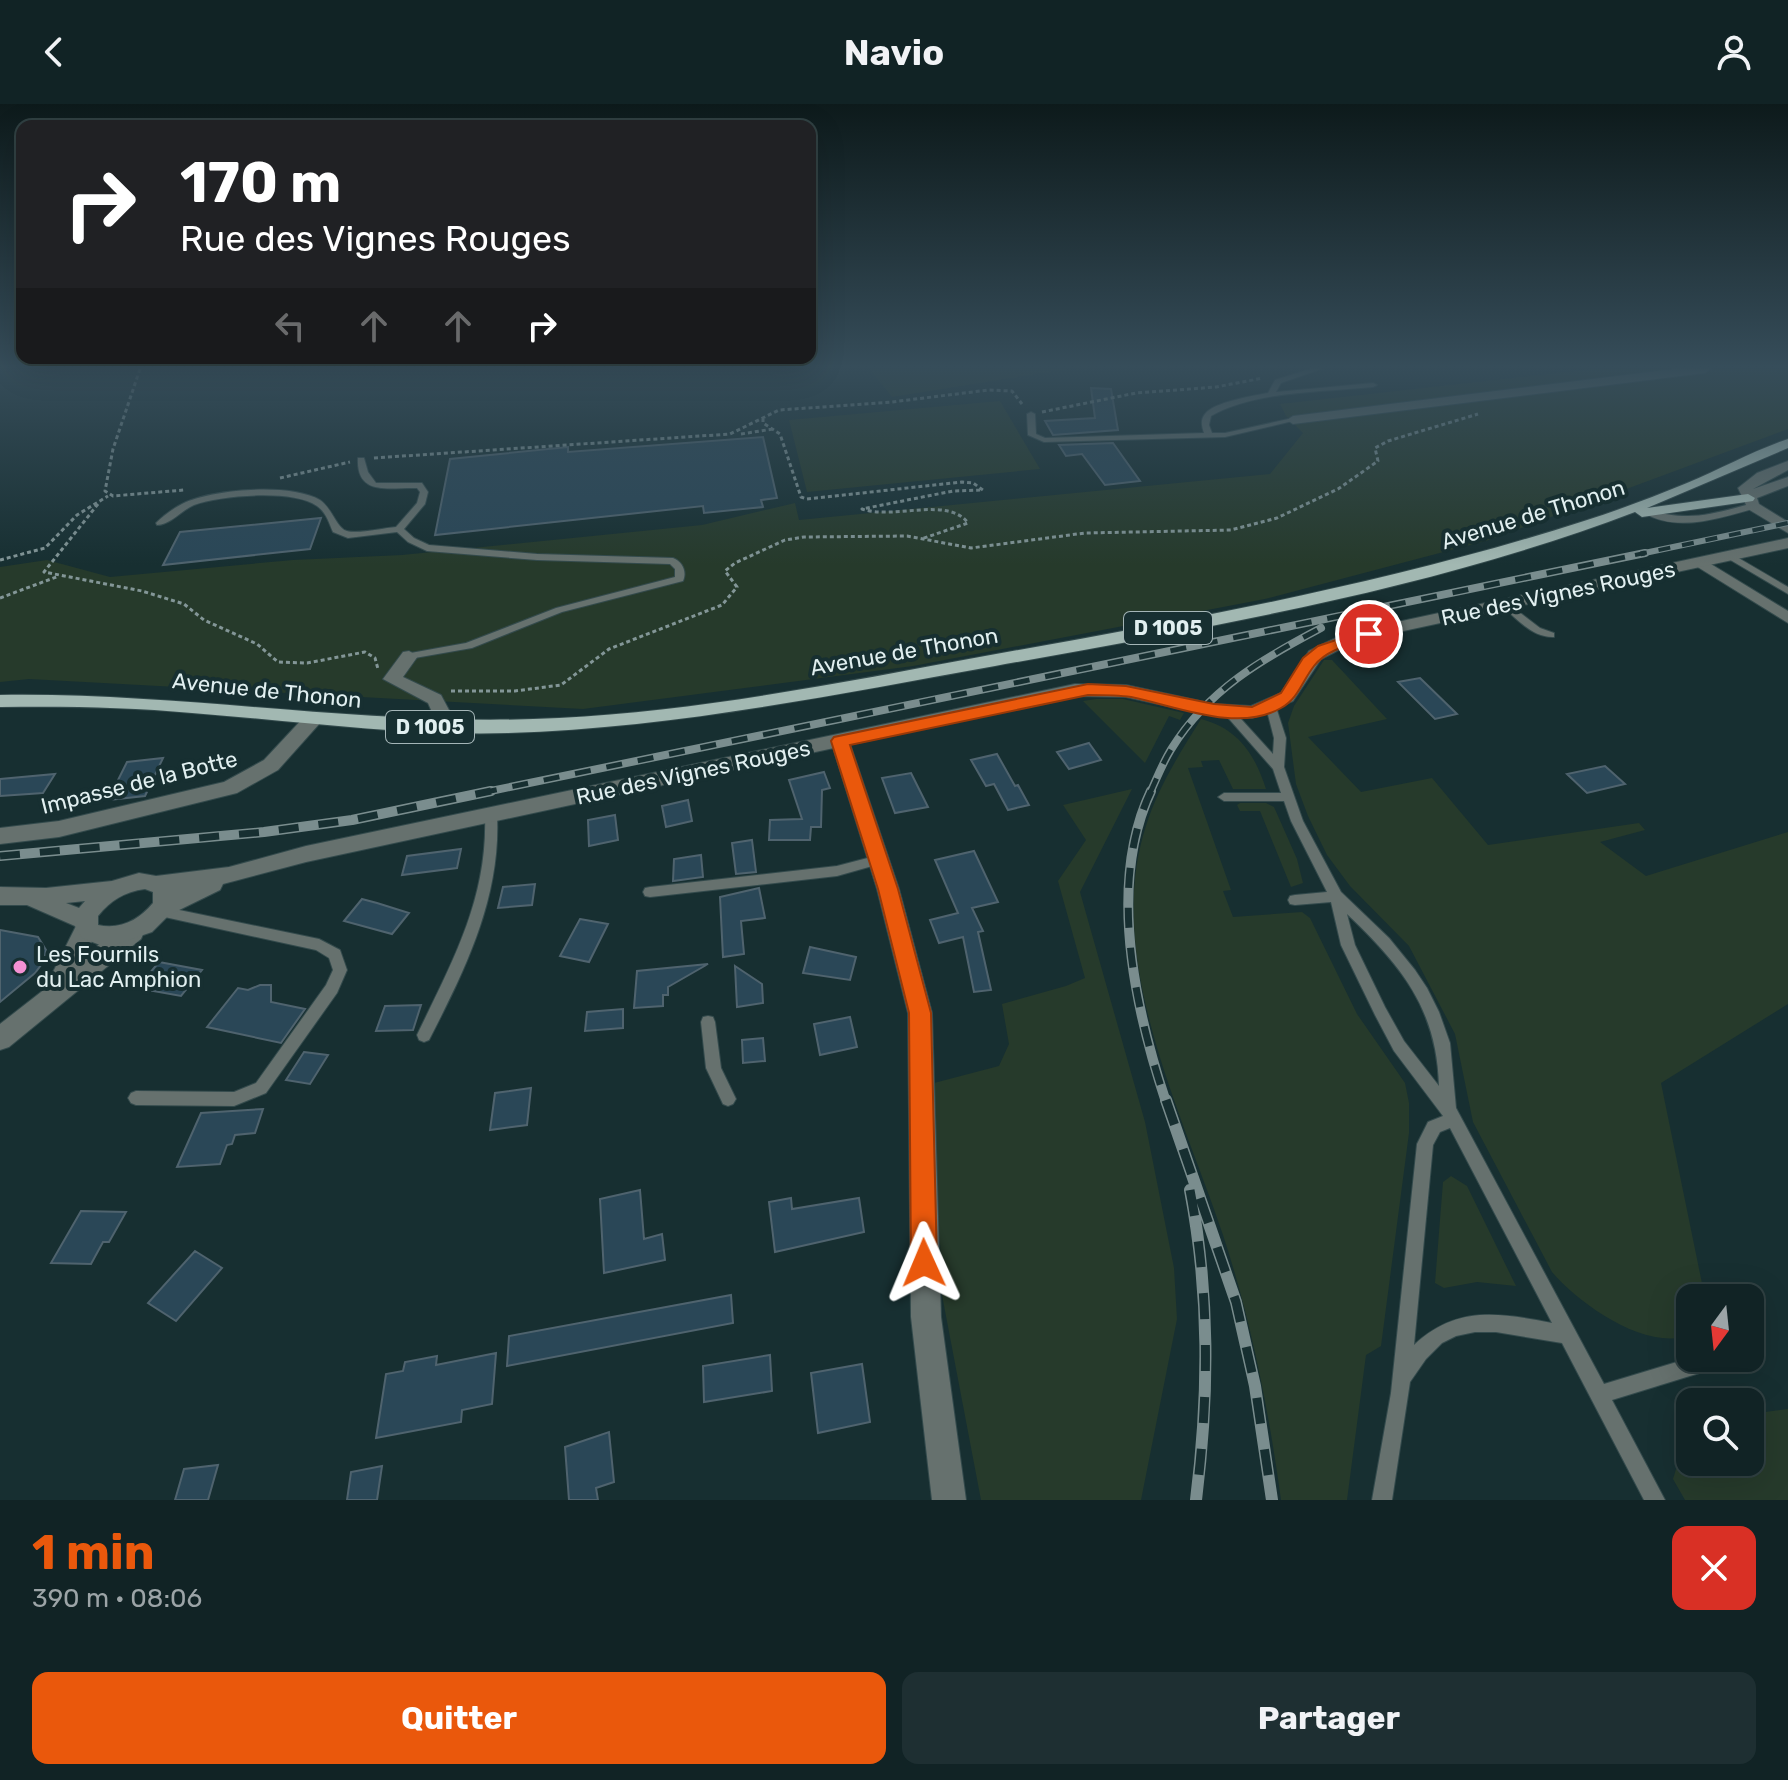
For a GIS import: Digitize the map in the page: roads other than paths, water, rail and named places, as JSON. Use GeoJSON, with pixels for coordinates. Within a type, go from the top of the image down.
{"type":"FeatureCollection","features":[{"type":"Feature","properties":{"kind":"main road","name":"Avenue de Thonon"},"geometry":{"type":"LineString","coordinates":[[0,701],[134,701],[313,719],[436,727],[548,725],[636,718],[956,668],[1357,588],[1473,559],[1607,517],[1711,478],[1788,443]]}},
{"type":"Feature","properties":{"kind":"main road"},"geometry":{"type":"LineString","coordinates":[[1607,517],[1750,502]]}},
{"type":"Feature","properties":{"kind":"street"},"geometry":{"type":"LineString","coordinates":[[1784,527],[1750,502],[1746,485],[1788,465]]}},
{"type":"Feature","properties":{"kind":"street"},"geometry":{"type":"LineString","coordinates":[[1750,502],[1759,491],[1788,481]]}},
{"type":"Feature","properties":{"kind":"street","name":"Rue des Vignes Rouges"},"geometry":{"type":"LineString","coordinates":[[115,889],[138,881],[157,884],[229,875],[306,854],[491,815],[842,748],[1075,690],[1126,691],[1228,712],[1252,712],[1271,707],[1287,697],[1309,661],[1337,642],[1788,543]]}},
{"type":"Feature","properties":{"kind":"street"},"geometry":{"type":"LineString","coordinates":[[1701,563],[1788,618]]}},
{"type":"Feature","properties":{"kind":"street"},"geometry":{"type":"LineString","coordinates":[[409,656],[392,679],[429,694],[440,705],[436,727]]}},
{"type":"Feature","properties":{"kind":"street","name":"Impasse de la Botte"},"geometry":{"type":"LineString","coordinates":[[0,836],[59,829],[230,788],[271,765],[313,719]]}},
{"type":"Feature","properties":{"kind":"street"},"geometry":{"type":"LineString","coordinates":[[842,748],[879,860],[913,976],[920,1013],[926,1317],[949,1500]]}},
{"type":"Feature","properties":{"kind":"street","name":"Rue des Vignes Rouges"},"geometry":{"type":"LineString","coordinates":[[49,997],[161,910],[229,875]]}},
{"type":"Feature","properties":{"kind":"street"},"geometry":{"type":"LineString","coordinates":[[157,884],[165,894],[161,910]]}},
{"type":"Feature","properties":{"kind":"street"},"geometry":{"type":"LineString","coordinates":[[0,896],[28,898],[115,889]]}},
{"type":"Feature","properties":{"kind":"street"},"geometry":{"type":"LineString","coordinates":[[0,1039],[49,997],[72,963],[93,906],[115,889]]}},
{"type":"Feature","properties":{"kind":"street"},"geometry":{"type":"LineString","coordinates":[[28,898],[86,924],[100,937],[133,932]]}},
{"type":"Feature","properties":{"kind":"lane"},"geometry":{"type":"LineString","coordinates":[[1032,434],[1040,440],[1235,434]]}},
{"type":"Feature","properties":{"kind":"lane"},"geometry":{"type":"LineString","coordinates":[[160,523],[200,500],[286,494],[309,497],[320,504],[331,516],[336,530],[348,535],[399,529],[421,504],[424,492],[419,485],[378,487],[369,484],[364,478],[361,460]]}},
{"type":"Feature","properties":{"kind":"lane"},"geometry":{"type":"LineString","coordinates":[[399,529],[427,548],[524,557],[651,559],[673,561],[680,569],[680,579],[665,585],[586,601],[468,646],[409,656]]}},
{"type":"Feature","properties":{"kind":"lane"},"geometry":{"type":"LineString","coordinates":[[1730,556],[1788,591]]}},
{"type":"Feature","properties":{"kind":"lane"},"geometry":{"type":"LineString","coordinates":[[1506,605],[1536,630],[1550,635]]}},
{"type":"Feature","properties":{"kind":"lane"},"geometry":{"type":"LineString","coordinates":[[1271,707],[1280,738],[1278,767],[1287,797],[1336,896],[1348,945],[1399,1046],[1451,1115],[1655,1500]]}},
{"type":"Feature","properties":{"kind":"lane"},"geometry":{"type":"LineString","coordinates":[[1228,712],[1278,767]]}},
{"type":"Feature","properties":{"kind":"lane"},"geometry":{"type":"LineString","coordinates":[[1224,797],[1287,797]]}},
{"type":"Feature","properties":{"kind":"lane"},"geometry":{"type":"LineString","coordinates":[[424,1035],[469,945],[493,844],[491,815]]}},
{"type":"Feature","properties":{"kind":"lane"},"geometry":{"type":"LineString","coordinates":[[650,892],[837,871],[879,860]]}},
{"type":"Feature","properties":{"kind":"lane"},"geometry":{"type":"LineString","coordinates":[[1295,900],[1336,896],[1386,940],[1428,1006],[1441,1036],[1451,1115]]}},
{"type":"Feature","properties":{"kind":"lane"},"geometry":{"type":"LineString","coordinates":[[136,1098],[234,1099],[253,1094],[267,1081],[308,1024],[332,989],[340,970],[335,954],[329,948],[161,910]]}},
{"type":"Feature","properties":{"kind":"lane"},"geometry":{"type":"LineString","coordinates":[[708,1022],[714,1068],[728,1099]]}},
{"type":"Feature","properties":{"kind":"lane"},"geometry":{"type":"LineString","coordinates":[[1382,1500],[1400,1393],[1425,1144],[1434,1127],[1451,1115]]}},
{"type":"Feature","properties":{"kind":"lane"},"geometry":{"type":"LineString","coordinates":[[1400,1393],[1409,1367],[1423,1345],[1451,1327],[1487,1322],[1567,1335]]}},
{"type":"Feature","properties":{"kind":"lane"},"geometry":{"type":"LineString","coordinates":[[1598,1395],[1676,1371]]}},
{"type":"Feature","properties":{"kind":"railway"},"geometry":{"type":"LineString","coordinates":[[1635,555],[1788,523]]}},
{"type":"Feature","properties":{"kind":"railway"},"geometry":{"type":"LineString","coordinates":[[481,793],[1645,553]]}},
{"type":"Feature","properties":{"kind":"railway"},"geometry":{"type":"LineString","coordinates":[[1150,793],[1172,748],[1202,709],[1257,664],[1321,628]]}},
{"type":"Feature","properties":{"kind":"railway"},"geometry":{"type":"LineString","coordinates":[[0,856],[264,832],[352,820],[491,791]]}},
{"type":"Feature","properties":{"kind":"railway"},"geometry":{"type":"LineString","coordinates":[[1151,791],[1138,827],[1130,866],[1128,906],[1136,987],[1166,1102]]}},
{"type":"Feature","properties":{"kind":"railway"},"geometry":{"type":"LineString","coordinates":[[1166,1100],[1236,1302],[1255,1386],[1272,1500]]}},
{"type":"Feature","properties":{"kind":"railway"},"geometry":{"type":"LineString","coordinates":[[1190,1190],[1201,1268],[1205,1345],[1203,1422],[1196,1500]]}},
{"type":"Feature","properties":{"kind":"place","name":"Les Fournils du Lac Amphion"},"geometry":{"type":"Point","coordinates":[20,967]}}]}
